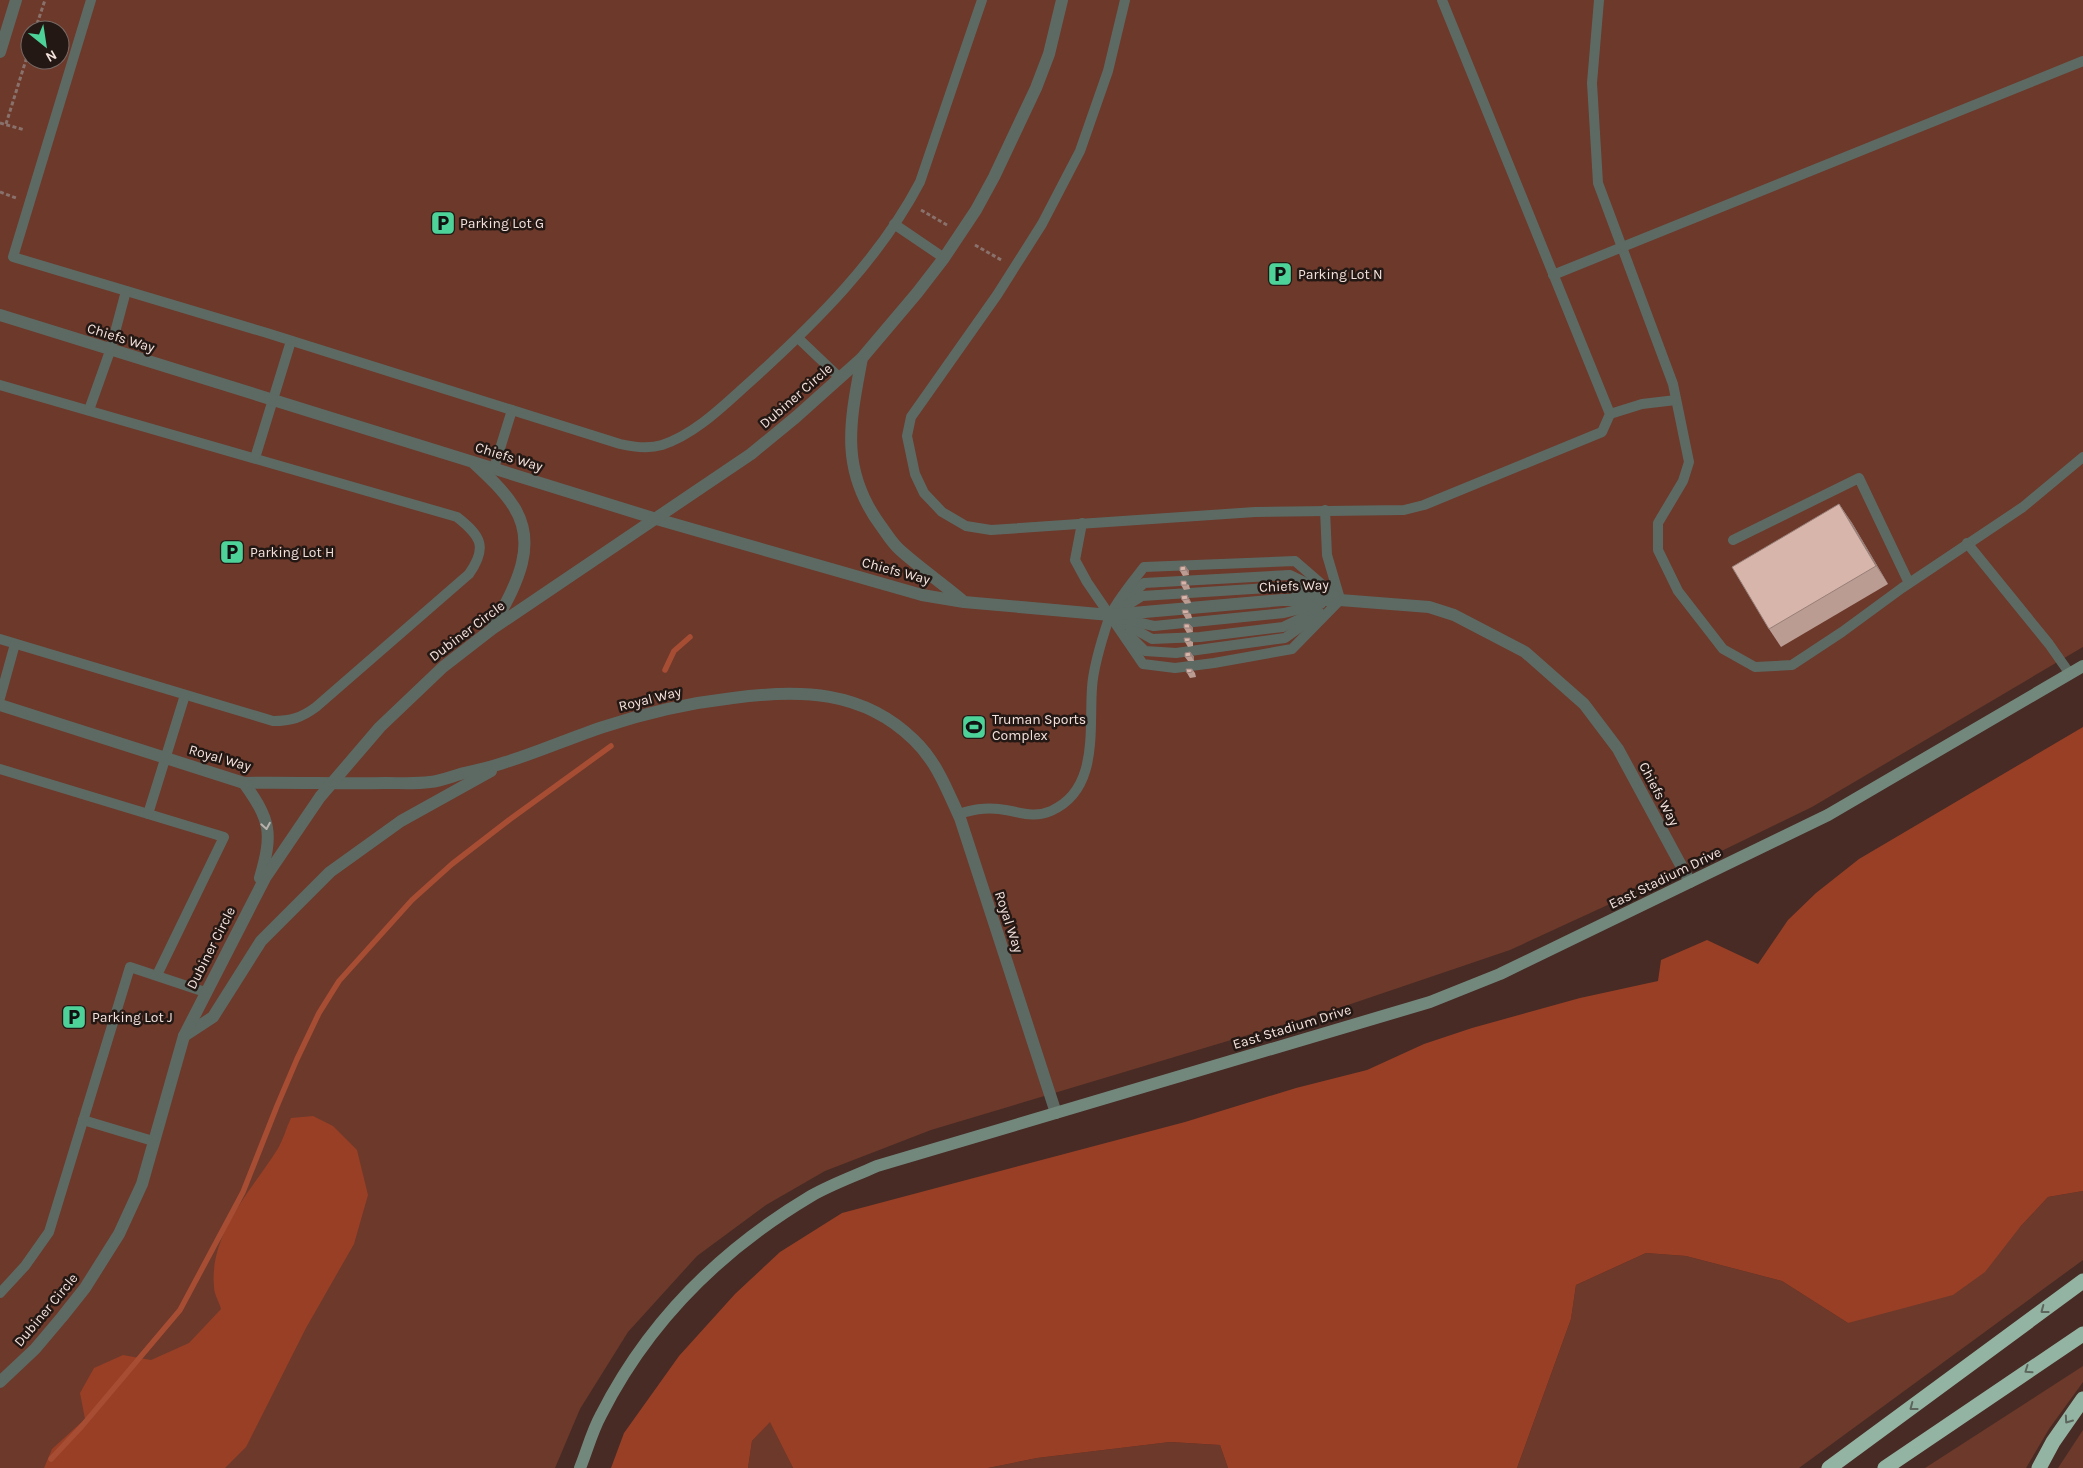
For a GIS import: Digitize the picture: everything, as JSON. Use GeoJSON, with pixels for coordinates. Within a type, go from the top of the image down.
{"type":"FeatureCollection","features":[{"type":"Feature","properties":{"kind":"highway"},"geometry":{"type":"LineString","coordinates":[[1829,1468],[2083,1281]]}},
{"type":"Feature","properties":{"kind":"highway"},"geometry":{"type":"LineString","coordinates":[[1885,1468],[2083,1334]]}},
{"type":"Feature","properties":{"kind":"highway"},"geometry":{"type":"LineString","coordinates":[[2039,1468],[2053,1442],[2083,1399]]}},
{"type":"Feature","properties":{"kind":"main road","name":"East Stadium Drive"},"geometry":{"type":"LineString","coordinates":[[580,1468],[600,1416],[626,1370],[662,1319],[705,1274],[745,1239],[812,1196],[877,1166],[1430,1002],[1500,974],[1828,815],[2083,666]]}},
{"type":"Feature","properties":{"kind":"street"},"geometry":{"type":"LineString","coordinates":[[0,52],[16,0]]}},
{"type":"Feature","properties":{"kind":"street","name":"Dubiner Circle"},"geometry":{"type":"LineString","coordinates":[[0,1382],[35,1348],[90,1281],[119,1234],[142,1184],[184,1036],[204,992],[265,878],[331,784],[380,727],[443,666],[492,629],[653,518],[751,454],[862,358],[918,293],[944,258],[966,226],[994,177],[1036,88],[1049,54],[1062,0]]}},
{"type":"Feature","properties":{"kind":"street","name":"Chiefs Way"},"geometry":{"type":"LineString","coordinates":[[0,316],[653,518],[922,595],[964,602],[1110,615],[1282,600],[1340,600],[1429,607],[1454,615],[1525,652],[1584,704],[1618,749],[1690,882]]}},
{"type":"Feature","properties":{"kind":"street"},"geometry":{"type":"LineString","coordinates":[[862,358],[851,413],[850,447],[854,471],[860,487],[874,515],[898,549],[964,602]]}},
{"type":"Feature","properties":{"kind":"street"},"geometry":{"type":"LineString","coordinates":[[474,462],[503,492],[515,508],[522,523],[524,537],[523,566],[492,629]]}},
{"type":"Feature","properties":{"kind":"street","name":"Royal Way"},"geometry":{"type":"LineString","coordinates":[[0,705],[244,783],[331,784],[430,782],[506,763],[602,727],[657,711],[715,700],[771,693],[802,693],[830,696],[864,707],[890,721],[914,740],[933,763],[949,790],[1056,1113]]}},
{"type":"Feature","properties":{"kind":"street"},"geometry":{"type":"LineString","coordinates":[[184,1036],[213,1017],[261,941],[330,872],[402,821],[506,763]]}},
{"type":"Feature","properties":{"kind":"street"},"geometry":{"type":"LineString","coordinates":[[244,783],[265,817],[268,831],[268,854],[252,902]]}},
{"type":"Feature","properties":{"kind":"lane"},"geometry":{"type":"LineString","coordinates":[[91,0],[13,257],[291,341],[620,444],[645,447],[660,445],[694,427],[729,401],[798,338],[863,268],[907,206],[920,182],[982,0]]}},
{"type":"Feature","properties":{"kind":"lane"},"geometry":{"type":"LineString","coordinates":[[1126,0],[1108,71],[1080,151],[1042,224],[1014,268],[911,417],[907,436],[915,474],[924,493],[942,512],[966,526],[991,530],[1255,512],[1404,510],[1424,505],[1602,432],[1610,414],[1442,0]]}},
{"type":"Feature","properties":{"kind":"lane"},"geometry":{"type":"LineString","coordinates":[[1599,0],[1592,83],[1598,183],[1673,384],[1688,462],[1683,481],[1658,523],[1658,550],[1678,591],[1723,649],[1755,667],[1792,665],[1842,632],[1967,543],[2023,507],[2083,457]]}},
{"type":"Feature","properties":{"kind":"lane"},"geometry":{"type":"LineString","coordinates":[[1554,275],[2083,61]]}},
{"type":"Feature","properties":{"kind":"lane"},"geometry":{"type":"LineString","coordinates":[[894,224],[944,258]]}},
{"type":"Feature","properties":{"kind":"lane"},"geometry":{"type":"LineString","coordinates":[[89,410],[110,351],[126,291]]}},
{"type":"Feature","properties":{"kind":"lane"},"geometry":{"type":"LineString","coordinates":[[798,338],[840,378]]}},
{"type":"Feature","properties":{"kind":"lane"},"geometry":{"type":"LineString","coordinates":[[255,458],[275,400],[291,341]]}},
{"type":"Feature","properties":{"kind":"lane"},"geometry":{"type":"LineString","coordinates":[[0,385],[457,517],[472,530],[480,544],[479,560],[469,574],[304,717],[289,721],[272,720],[0,639]]}},
{"type":"Feature","properties":{"kind":"lane"},"geometry":{"type":"LineString","coordinates":[[1610,414],[1642,404],[1676,400]]}},
{"type":"Feature","properties":{"kind":"lane"},"geometry":{"type":"LineString","coordinates":[[494,468],[512,410]]}},
{"type":"Feature","properties":{"kind":"lane"},"geometry":{"type":"LineString","coordinates":[[1733,540],[1859,478],[1909,583]]}},
{"type":"Feature","properties":{"kind":"lane"},"geometry":{"type":"LineString","coordinates":[[1325,510],[1327,555],[1340,600]]}},
{"type":"Feature","properties":{"kind":"lane"},"geometry":{"type":"LineString","coordinates":[[1082,523],[1075,560],[1087,582],[1143,664],[1175,668],[1292,649],[1340,600]]}},
{"type":"Feature","properties":{"kind":"lane"},"geometry":{"type":"LineString","coordinates":[[1967,543],[2049,644],[2070,674]]}},
{"type":"Feature","properties":{"kind":"lane"},"geometry":{"type":"LineString","coordinates":[[958,814],[980,808],[1000,809],[1024,815],[1038,815],[1051,811],[1071,797],[1084,776],[1088,759],[1092,687],[1110,615],[1144,567],[1295,561],[1340,600]]}},
{"type":"Feature","properties":{"kind":"lane"},"geometry":{"type":"LineString","coordinates":[[1110,615],[1144,583],[1290,575],[1340,600]]}},
{"type":"Feature","properties":{"kind":"lane"},"geometry":{"type":"LineString","coordinates":[[1110,615],[1145,651],[1176,653],[1285,638],[1340,600]]}},
{"type":"Feature","properties":{"kind":"lane"},"geometry":{"type":"LineString","coordinates":[[1110,615],[1152,639],[1200,637],[1283,627],[1340,600]]}},
{"type":"Feature","properties":{"kind":"lane"},"geometry":{"type":"LineString","coordinates":[[0,698],[15,644]]}},
{"type":"Feature","properties":{"kind":"lane"},"geometry":{"type":"LineString","coordinates":[[148,814],[164,757],[185,695]]}},
{"type":"Feature","properties":{"kind":"lane"},"geometry":{"type":"LineString","coordinates":[[0,768],[224,837],[157,975]]}},
{"type":"Feature","properties":{"kind":"lane"},"geometry":{"type":"LineString","coordinates":[[0,1293],[25,1266],[49,1232],[130,967],[204,992]]}},
{"type":"Feature","properties":{"kind":"lane"},"geometry":{"type":"LineString","coordinates":[[83,1120],[153,1141]]}},
{"type":"Feature","properties":{"kind":"path"},"geometry":{"type":"LineString","coordinates":[[38,20],[45,0]]}},
{"type":"Feature","properties":{"kind":"path"},"geometry":{"type":"LineString","coordinates":[[6,124],[23,70]]}},
{"type":"Feature","properties":{"kind":"path"},"geometry":{"type":"LineString","coordinates":[[0,122],[25,130]]}},
{"type":"Feature","properties":{"kind":"path"},"geometry":{"type":"LineString","coordinates":[[918,209],[947,225]]}},
{"type":"Feature","properties":{"kind":"path"},"geometry":{"type":"LineString","coordinates":[[975,245],[1014,268]]}},
{"type":"Feature","properties":{"kind":"shaded area","name":"Truman Sports Complex"},"geometry":{"type":"Polygon","coordinates":[[[0,0],[2083,0],[2083,647],[1812,807],[1662,880],[1510,950],[1345,1006],[931,1130],[825,1171],[766,1205],[697,1256],[628,1332],[580,1409],[555,1468],[0,1468],[0,0]]]}},
{"type":"Feature","properties":{"kind":"shaded area"},"geometry":{"type":"Polygon","coordinates":[[[2083,727],[2083,1191],[2048,1197],[2020,1227],[1985,1272],[1953,1295],[1848,1323],[1782,1281],[1686,1256],[1646,1253],[1576,1285],[1571,1319],[1517,1468],[1228,1468],[1220,1445],[1170,1442],[1037,1458],[988,1468],[793,1468],[770,1422],[752,1441],[748,1468],[611,1468],[624,1433],[679,1356],[735,1294],[780,1252],[842,1213],[1185,1122],[1296,1088],[1367,1070],[1424,1044],[1472,1028],[1580,998],[1658,981],[1661,960],[1707,940],[1758,964],[1788,920],[1816,893],[1859,859],[2083,727]]]}},
{"type":"Feature","properties":{"kind":"shaded area"},"geometry":{"type":"Polygon","coordinates":[[[313,1116],[333,1126],[357,1150],[368,1195],[354,1244],[306,1328],[246,1447],[225,1468],[44,1468],[52,1449],[85,1419],[80,1393],[94,1368],[123,1355],[151,1360],[189,1343],[221,1309],[214,1290],[214,1268],[218,1249],[225,1231],[244,1197],[279,1146],[291,1118],[313,1116]]]}},
{"type":"Feature","properties":{"kind":"shaded area"},"geometry":{"type":"Polygon","coordinates":[[[2083,1191],[2083,1260],[1799,1468],[1517,1468],[1571,1319],[1576,1285],[1646,1253],[1686,1256],[1782,1281],[1848,1323],[2020,1227],[2048,1197],[2083,1191]]]}},
{"type":"Feature","properties":{"kind":"shaded area"},"geometry":{"type":"Polygon","coordinates":[[[2083,1366],[2083,1382],[2049,1429],[2026,1468],[1925,1468],[2083,1366]]]}},
{"type":"Feature","properties":{"kind":"shaded area"},"geometry":{"type":"Polygon","coordinates":[[[770,1421],[793,1468],[748,1468],[752,1441],[770,1421]]]}},
{"type":"Feature","properties":{"kind":"shaded area"},"geometry":{"type":"Polygon","coordinates":[[[2083,1430],[2083,1468],[2058,1468],[2083,1430]]]}},
{"type":"Feature","properties":{"kind":"shaded area"},"geometry":{"type":"Polygon","coordinates":[[[1170,1442],[1220,1445],[1228,1468],[988,1468],[1037,1458],[1170,1442]]]}},
{"type":"Feature","properties":{"kind":"building"},"geometry":{"type":"Polygon","coordinates":[[[1839,504],[1876,566],[1769,629],[1732,567],[1839,504]]]}},
{"type":"Feature","properties":{"kind":"building"},"geometry":{"type":"Polygon","coordinates":[[[1185,566],[1186,570],[1180,571],[1180,567],[1185,566]]]}},
{"type":"Feature","properties":{"kind":"building"},"geometry":{"type":"Polygon","coordinates":[[[1181,581],[1186,581],[1187,585],[1181,585],[1181,581]]]}},
{"type":"Feature","properties":{"kind":"building"},"geometry":{"type":"Polygon","coordinates":[[[1187,595],[1188,599],[1182,600],[1181,596],[1187,595]]]}},
{"type":"Feature","properties":{"kind":"building"},"geometry":{"type":"Polygon","coordinates":[[[1182,610],[1188,610],[1189,613],[1183,614],[1182,610]]]}},
{"type":"Feature","properties":{"kind":"building"},"geometry":{"type":"Polygon","coordinates":[[[1184,624],[1189,624],[1190,628],[1184,628],[1184,624]]]}},
{"type":"Feature","properties":{"kind":"building"},"geometry":{"type":"Polygon","coordinates":[[[1184,638],[1190,638],[1190,641],[1185,642],[1184,638]]]}},
{"type":"Feature","properties":{"kind":"building"},"geometry":{"type":"Polygon","coordinates":[[[1190,652],[1191,656],[1185,657],[1185,653],[1190,652]]]}},
{"type":"Feature","properties":{"kind":"building"},"geometry":{"type":"Polygon","coordinates":[[[1186,669],[1192,669],[1192,672],[1187,673],[1186,669]]]}},
{"type":"Feature","properties":{"kind":"waterway"},"geometry":{"type":"LineString","coordinates":[[665,670],[674,651],[690,637]]}},
{"type":"Feature","properties":{"kind":"waterway"},"geometry":{"type":"LineString","coordinates":[[51,1459],[82,1426],[180,1310],[243,1192],[297,1059],[319,1013],[339,981],[412,900],[452,864],[611,746]]}},
{"type":"Feature","properties":{"kind":"place","name":"Parking Lot G"},"geometry":{"type":"Point","coordinates":[443,223]}},
{"type":"Feature","properties":{"kind":"place","name":"Parking Lot N"},"geometry":{"type":"Point","coordinates":[1280,274]}},
{"type":"Feature","properties":{"kind":"place","name":"Parking Lot H"},"geometry":{"type":"Point","coordinates":[232,552]}},
{"type":"Feature","properties":{"kind":"place","name":"Truman Sports Complex"},"geometry":{"type":"Point","coordinates":[974,727]}},
{"type":"Feature","properties":{"kind":"place","name":"Parking Lot J"},"geometry":{"type":"Point","coordinates":[74,1017]}}]}
